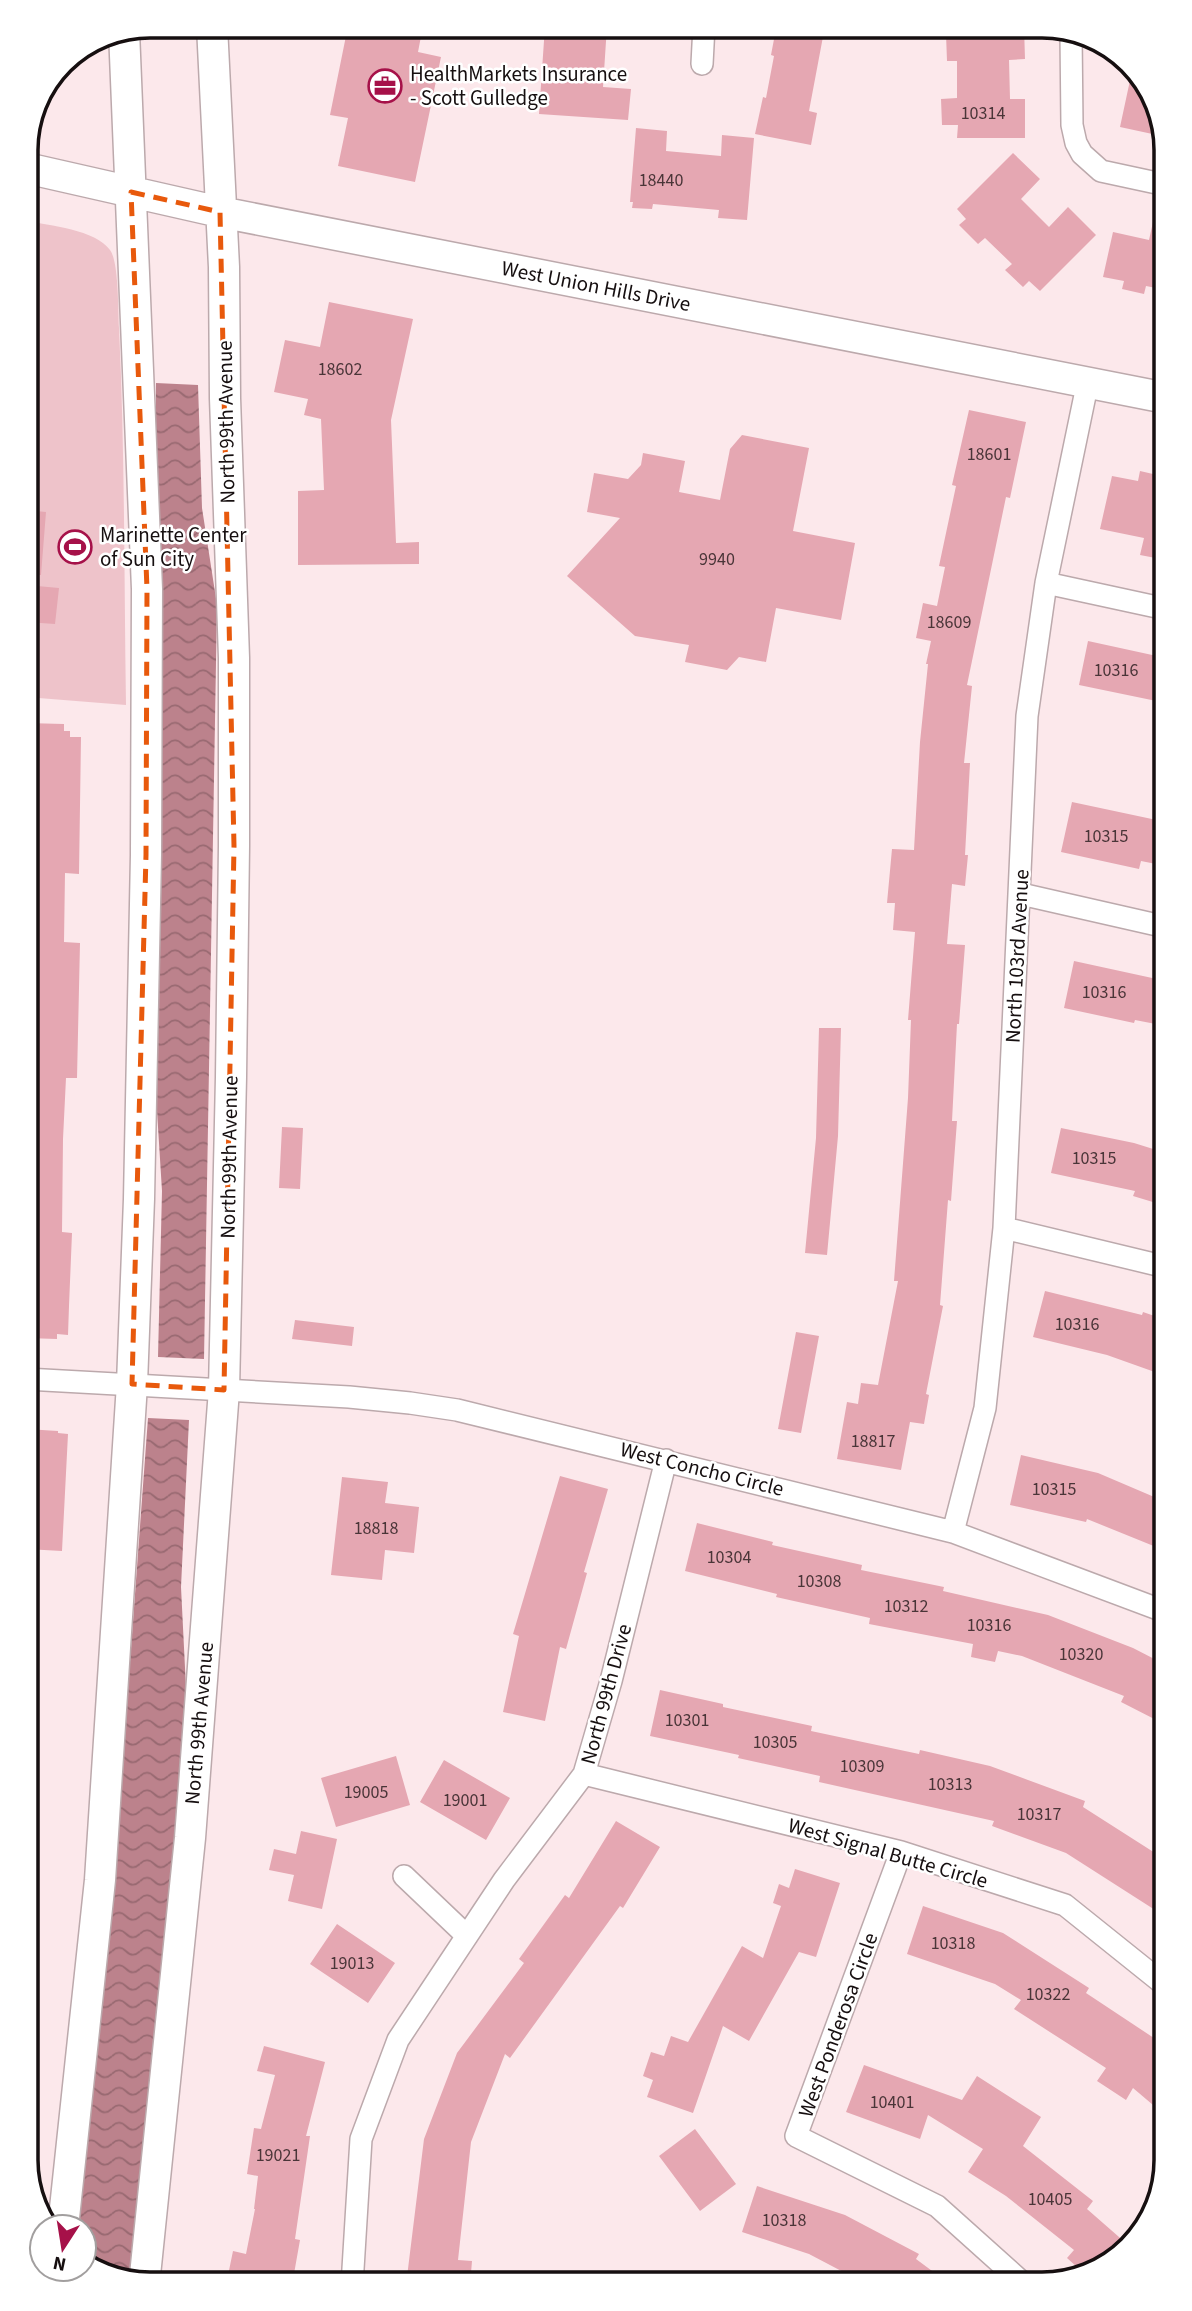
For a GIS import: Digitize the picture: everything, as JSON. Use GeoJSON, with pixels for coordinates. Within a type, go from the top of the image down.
{"type":"FeatureCollection","features":[{"type":"Feature","properties":{"kind":"main road","name":"North 99th Avenue"},"geometry":{"type":"LineString","coordinates":[[145,2272],[190,1838],[223,1390],[231,1077],[234,671],[225,398],[224,267],[213,39]]}},
{"type":"Feature","properties":{"kind":"main road"},"geometry":{"type":"LineString","coordinates":[[64,2213],[100,1880],[132,1384],[139,1199],[146,869],[147,589],[124,42]]}},
{"type":"Feature","properties":{"kind":"main road","name":"West Union Hills Drive"},"geometry":{"type":"LineString","coordinates":[[39,171],[220,212],[1154,395]]}},
{"type":"Feature","properties":{"kind":"street"},"geometry":{"type":"LineString","coordinates":[[702,64],[703,39]]}},
{"type":"Feature","properties":{"kind":"street"},"geometry":{"type":"LineString","coordinates":[[1071,42],[1072,125],[1076,144],[1082,154],[1101,170],[1154,182]]}},
{"type":"Feature","properties":{"kind":"street","name":"North 103rd Avenue"},"geometry":{"type":"LineString","coordinates":[[953,1532],[985,1408],[1004,1228],[1027,716],[1046,583],[1087,381]]}},
{"type":"Feature","properties":{"kind":"street"},"geometry":{"type":"LineString","coordinates":[[1046,583],[1154,606]]}},
{"type":"Feature","properties":{"kind":"street"},"geometry":{"type":"LineString","coordinates":[[1021,894],[1154,924]]}},
{"type":"Feature","properties":{"kind":"street"},"geometry":{"type":"LineString","coordinates":[[1004,1228],[1154,1264]]}},
{"type":"Feature","properties":{"kind":"street","name":"West Concho Circle"},"geometry":{"type":"LineString","coordinates":[[39,1380],[348,1397],[445,1408],[953,1532],[1154,1607]]}},
{"type":"Feature","properties":{"kind":"street","name":"North 99th Drive"},"geometry":{"type":"LineString","coordinates":[[353,2272],[361,2139],[398,2040],[504,1880],[584,1774],[611,1681],[666,1460]]}},
{"type":"Feature","properties":{"kind":"street","name":"West Signal Butte Circle"},"geometry":{"type":"LineString","coordinates":[[584,1774],[901,1852],[1066,1905],[1154,1976]]}},
{"type":"Feature","properties":{"kind":"street","name":"West Ponderosa Circle"},"geometry":{"type":"LineString","coordinates":[[901,1852],[796,2136],[937,2206],[1011,2272]]}},
{"type":"Feature","properties":{"kind":"street"},"geometry":{"type":"LineString","coordinates":[[404,1876],[467,1936]]}},
{"type":"Feature","properties":{"kind":"highlighted area"},"geometry":{"type":"Polygon","coordinates":[[[131,192],[220,212],[234,846],[224,1390],[132,1384],[146,855],[147,589],[131,192]]]}},
{"type":"Feature","properties":{"kind":"shaded area","name":"Marinette Center of Sun City"},"geometry":{"type":"Polygon","coordinates":[[[39,224],[83,233],[103,243],[113,256],[117,275],[126,705],[39,698],[39,224]]]}},
{"type":"Feature","properties":{"kind":"water"},"geometry":{"type":"Polygon","coordinates":[[[156,383],[198,385],[202,508],[217,605],[204,1359],[158,1357],[162,1191],[156,1095],[156,383]]]}},
{"type":"Feature","properties":{"kind":"water"},"geometry":{"type":"Polygon","coordinates":[[[148,1418],[189,1420],[181,1587],[186,1688],[175,1839],[130,2270],[98,2259],[98,2213],[78,2213],[119,1811],[148,1418]]]}},
{"type":"Feature","properties":{"kind":"building","name":"HealthMarkets Insurance - Scott Gulledge"},"geometry":{"type":"Polygon","coordinates":[[[345,39],[420,39],[418,52],[441,57],[415,182],[338,166],[348,118],[330,115],[345,39]]]}},
{"type":"Feature","properties":{"kind":"building"},"geometry":{"type":"Polygon","coordinates":[[[544,39],[606,39],[603,87],[631,89],[628,120],[539,114],[544,39]]]}},
{"type":"Feature","properties":{"kind":"building"},"geometry":{"type":"Polygon","coordinates":[[[774,39],[823,39],[809,111],[817,113],[811,145],[755,134],[763,97],[766,98],[774,56],[771,55],[774,39]]]}},
{"type":"Feature","properties":{"kind":"building"},"geometry":{"type":"Polygon","coordinates":[[[946,39],[1024,39],[1025,59],[1009,60],[1010,99],[1025,99],[1025,138],[957,138],[958,125],[942,125],[941,99],[957,98],[957,61],[947,61],[946,39]]]}},
{"type":"Feature","properties":{"kind":"building"},"geometry":{"type":"Polygon","coordinates":[[[1130,82],[1145,107],[1152,134],[1120,127],[1130,82]]]}},
{"type":"Feature","properties":{"kind":"building"},"geometry":{"type":"Polygon","coordinates":[[[636,128],[667,131],[666,151],[721,156],[722,135],[754,138],[747,220],[718,218],[719,210],[653,204],[652,209],[632,208],[633,202],[630,202],[636,128]]]}},
{"type":"Feature","properties":{"kind":"building"},"geometry":{"type":"Polygon","coordinates":[[[1013,153],[1040,179],[1021,199],[1049,227],[1068,207],[1096,235],[1040,291],[1029,281],[1023,287],[1005,270],[1012,264],[985,238],[978,244],[959,225],[966,219],[957,209],[1013,153]]]}},
{"type":"Feature","properties":{"kind":"building"},"geometry":{"type":"Polygon","coordinates":[[[1154,218],[1154,288],[1146,286],[1144,294],[1122,289],[1124,281],[1103,277],[1113,232],[1149,240],[1154,218]]]}},
{"type":"Feature","properties":{"kind":"building"},"geometry":{"type":"Polygon","coordinates":[[[329,302],[413,319],[391,420],[396,543],[419,542],[419,564],[298,565],[298,491],[324,490],[321,419],[304,415],[308,399],[274,392],[285,340],[320,347],[329,302]]]}},
{"type":"Feature","properties":{"kind":"building"},"geometry":{"type":"Polygon","coordinates":[[[969,410],[1026,422],[1010,498],[1006,497],[967,685],[972,686],[964,763],[970,763],[965,855],[968,855],[965,886],[952,884],[947,944],[965,945],[957,1024],[952,1121],[957,1121],[940,1305],[943,1306],[926,1394],[929,1395],[924,1424],[910,1422],[901,1470],[837,1459],[847,1402],[858,1404],[861,1383],[878,1385],[898,1281],[894,1281],[908,1098],[911,1020],[908,1020],[915,932],[893,930],[895,903],[887,903],[892,849],[914,850],[926,664],[931,641],[916,638],[923,603],[937,606],[945,567],[939,566],[956,486],[952,485],[969,410]]]}},
{"type":"Feature","properties":{"kind":"building"},"geometry":{"type":"Polygon","coordinates":[[[742,435],[809,448],[793,531],[855,543],[841,620],[776,608],[766,662],[739,657],[727,670],[685,662],[689,645],[635,636],[567,576],[620,518],[587,512],[594,473],[628,479],[641,465],[643,453],[685,461],[679,492],[720,500],[730,449],[742,435]]]}},
{"type":"Feature","properties":{"kind":"building"},"geometry":{"type":"Polygon","coordinates":[[[1140,471],[1154,474],[1154,558],[1140,555],[1144,538],[1100,529],[1112,476],[1138,481],[1140,471]]]}},
{"type":"Feature","properties":{"kind":"building"},"geometry":{"type":"Polygon","coordinates":[[[39,511],[46,512],[39,575],[39,511]]]}},
{"type":"Feature","properties":{"kind":"building"},"geometry":{"type":"Polygon","coordinates":[[[39,586],[59,588],[55,624],[39,623],[39,586]]]}},
{"type":"Feature","properties":{"kind":"building"},"geometry":{"type":"Polygon","coordinates":[[[1088,641],[1154,655],[1154,701],[1079,685],[1088,641]]]}},
{"type":"Feature","properties":{"kind":"building"},"geometry":{"type":"Polygon","coordinates":[[[39,723],[64,724],[64,731],[70,731],[70,737],[81,737],[79,874],[65,873],[64,942],[80,943],[77,1078],[66,1078],[63,1139],[62,1232],[72,1233],[68,1335],[57,1334],[57,1339],[39,1338],[39,723]]]}},
{"type":"Feature","properties":{"kind":"building"},"geometry":{"type":"Polygon","coordinates":[[[1072,802],[1154,819],[1154,864],[1141,861],[1139,869],[1061,852],[1072,802]]]}},
{"type":"Feature","properties":{"kind":"building"},"geometry":{"type":"Polygon","coordinates":[[[1074,961],[1154,978],[1154,1024],[1135,1020],[1134,1023],[1064,1008],[1074,961]]]}},
{"type":"Feature","properties":{"kind":"building"},"geometry":{"type":"Polygon","coordinates":[[[819,1028],[841,1028],[838,1136],[827,1255],[805,1253],[816,1138],[819,1028]]]}},
{"type":"Feature","properties":{"kind":"building"},"geometry":{"type":"Polygon","coordinates":[[[282,1127],[303,1128],[300,1189],[279,1188],[282,1127]]]}},
{"type":"Feature","properties":{"kind":"building"},"geometry":{"type":"Polygon","coordinates":[[[1061,1128],[1134,1143],[1154,1149],[1154,1202],[1133,1196],[1135,1191],[1051,1173],[1061,1128]]]}},
{"type":"Feature","properties":{"kind":"building"},"geometry":{"type":"Polygon","coordinates":[[[1045,1291],[1142,1315],[1143,1312],[1154,1316],[1154,1372],[1107,1355],[1033,1337],[1045,1291]]]}},
{"type":"Feature","properties":{"kind":"building"},"geometry":{"type":"Polygon","coordinates":[[[295,1320],[354,1327],[352,1346],[292,1339],[295,1320]]]}},
{"type":"Feature","properties":{"kind":"building"},"geometry":{"type":"Polygon","coordinates":[[[796,1332],[819,1336],[801,1433],[778,1429],[796,1332]]]}},
{"type":"Feature","properties":{"kind":"building"},"geometry":{"type":"Polygon","coordinates":[[[39,1430],[68,1434],[62,1551],[39,1550],[39,1430]]]}},
{"type":"Feature","properties":{"kind":"building"},"geometry":{"type":"Polygon","coordinates":[[[1021,1455],[1098,1473],[1154,1497],[1154,1546],[1087,1519],[1086,1522],[1010,1505],[1021,1455]]]}},
{"type":"Feature","properties":{"kind":"building"},"geometry":{"type":"Polygon","coordinates":[[[560,1476],[608,1489],[584,1572],[587,1573],[566,1649],[560,1647],[545,1721],[503,1712],[519,1636],[513,1634],[560,1476]]]}},
{"type":"Feature","properties":{"kind":"building"},"geometry":{"type":"Polygon","coordinates":[[[342,1477],[388,1482],[385,1503],[419,1507],[414,1553],[385,1550],[382,1580],[331,1575],[342,1477]]]}},
{"type":"Feature","properties":{"kind":"building"},"geometry":{"type":"Polygon","coordinates":[[[697,1523],[773,1542],[772,1545],[862,1565],[861,1570],[944,1587],[943,1591],[1048,1615],[1154,1659],[1154,1719],[1121,1702],[1124,1696],[1022,1656],[998,1651],[995,1662],[971,1657],[973,1644],[869,1624],[870,1618],[776,1597],[777,1594],[685,1571],[697,1523]]]}},
{"type":"Feature","properties":{"kind":"building"},"geometry":{"type":"Polygon","coordinates":[[[660,1690],[812,1726],[811,1731],[919,1754],[920,1750],[990,1766],[1085,1801],[1083,1807],[1154,1852],[1154,1909],[1066,1853],[992,1826],[994,1821],[819,1782],[820,1776],[650,1736],[660,1690]]]}},
{"type":"Feature","properties":{"kind":"building"},"geometry":{"type":"Polygon","coordinates":[[[396,1756],[410,1805],[336,1827],[321,1778],[396,1756]]]}},
{"type":"Feature","properties":{"kind":"building"},"geometry":{"type":"Polygon","coordinates":[[[444,1760],[510,1798],[486,1840],[420,1802],[444,1760]]]}},
{"type":"Feature","properties":{"kind":"building"},"geometry":{"type":"Polygon","coordinates":[[[616,1821],[660,1847],[623,1908],[620,1906],[510,2058],[505,2054],[471,2142],[458,2260],[472,2261],[471,2272],[408,2272],[424,2139],[457,2053],[524,1963],[519,1959],[565,1895],[569,1898],[616,1821]]]}},
{"type":"Feature","properties":{"kind":"building"},"geometry":{"type":"Polygon","coordinates":[[[301,1831],[337,1839],[322,1909],[288,1901],[294,1875],[269,1870],[274,1849],[296,1854],[301,1831]]]}},
{"type":"Feature","properties":{"kind":"building"},"geometry":{"type":"Polygon","coordinates":[[[795,1869],[840,1883],[816,1957],[799,1952],[749,2041],[723,2026],[693,2113],[647,2097],[653,2080],[643,2076],[651,2052],[664,2056],[671,2036],[688,2042],[742,1946],[763,1958],[781,1906],[773,1903],[779,1884],[789,1888],[795,1869]]]}},
{"type":"Feature","properties":{"kind":"building"},"geometry":{"type":"Polygon","coordinates":[[[923,1906],[1003,1933],[1089,1988],[1086,1993],[1154,2038],[1154,2106],[1133,2088],[1126,2100],[1097,2081],[1106,2068],[1014,2009],[1021,2000],[995,1984],[907,1954],[923,1906]]]}},
{"type":"Feature","properties":{"kind":"building"},"geometry":{"type":"Polygon","coordinates":[[[337,1924],[395,1963],[368,2003],[310,1964],[337,1924]]]}},
{"type":"Feature","properties":{"kind":"building"},"geometry":{"type":"Polygon","coordinates":[[[264,2046],[325,2062],[306,2136],[310,2136],[295,2239],[300,2240],[294,2272],[229,2272],[233,2251],[246,2254],[258,2176],[247,2174],[254,2128],[261,2129],[275,2075],[257,2071],[264,2046]]]}},
{"type":"Feature","properties":{"kind":"building"},"geometry":{"type":"Polygon","coordinates":[[[864,2065],[962,2100],[977,2076],[1041,2117],[1023,2146],[1093,2201],[1087,2209],[1121,2239],[1098,2258],[1076,2266],[1067,2258],[1074,2250],[1006,2196],[968,2172],[983,2149],[928,2115],[920,2139],[846,2112],[864,2065]]]}},
{"type":"Feature","properties":{"kind":"building"},"geometry":{"type":"Polygon","coordinates":[[[695,2129],[736,2184],[700,2211],[659,2156],[695,2129]]]}},
{"type":"Feature","properties":{"kind":"building"},"geometry":{"type":"Polygon","coordinates":[[[757,2186],[845,2215],[919,2254],[916,2259],[934,2272],[843,2272],[809,2254],[742,2232],[757,2186]]]}},
{"type":"Feature","properties":{"kind":"place","name":"HealthMarkets Insurance - Scott Gulledge"},"geometry":{"type":"Point","coordinates":[385,86]}},
{"type":"Feature","properties":{"kind":"place","name":"Marinette Center of Sun City"},"geometry":{"type":"Point","coordinates":[75,547]}}]}
